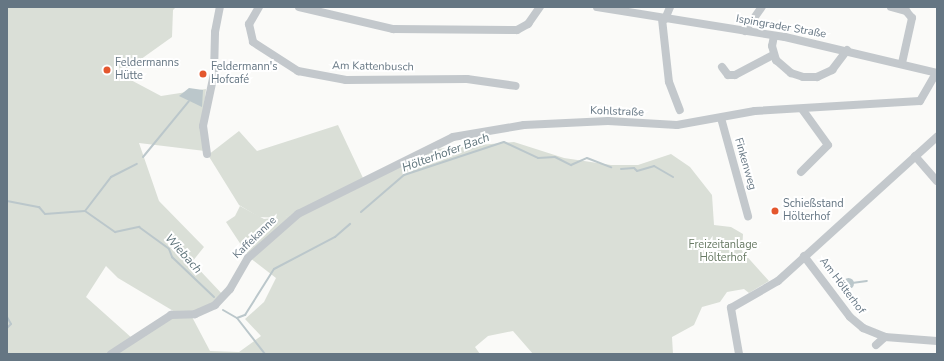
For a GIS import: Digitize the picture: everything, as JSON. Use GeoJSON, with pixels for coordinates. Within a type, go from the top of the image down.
{"type":"FeatureCollection","features":[{"type":"Feature","properties":{"kind":"street"},"geometry":{"type":"LineString","coordinates":[[207,154],[203,126],[214,74],[215,32],[220,7]]}},
{"type":"Feature","properties":{"kind":"street","name":"Am Kattenbusch"},"geometry":{"type":"LineString","coordinates":[[259,7],[249,24],[253,42],[298,71],[346,80],[467,79],[516,86]]}},
{"type":"Feature","properties":{"kind":"street"},"geometry":{"type":"LineString","coordinates":[[299,7],[393,29],[516,30],[528,24],[540,7]]}},
{"type":"Feature","properties":{"kind":"street","name":"Ispingrader Straße"},"geometry":{"type":"LineString","coordinates":[[597,7],[664,19],[745,30],[847,50],[936,73]]}},
{"type":"Feature","properties":{"kind":"street"},"geometry":{"type":"LineString","coordinates":[[670,7],[664,19],[668,82],[680,110]]}},
{"type":"Feature","properties":{"kind":"street"},"geometry":{"type":"LineString","coordinates":[[745,30],[762,7]]}},
{"type":"Feature","properties":{"kind":"street"},"geometry":{"type":"LineString","coordinates":[[891,7],[906,12],[912,18],[902,63]]}},
{"type":"Feature","properties":{"kind":"street"},"geometry":{"type":"LineString","coordinates":[[774,36],[773,55],[791,73],[811,77],[838,66],[847,50]]}},
{"type":"Feature","properties":{"kind":"street"},"geometry":{"type":"LineString","coordinates":[[722,67],[728,74],[736,75],[773,55]]}},
{"type":"Feature","properties":{"kind":"street","name":"Kohlstraße"},"geometry":{"type":"LineString","coordinates":[[298,214],[453,137],[524,125],[608,121],[677,125],[755,111],[920,101],[936,73]]}},
{"type":"Feature","properties":{"kind":"street"},"geometry":{"type":"LineString","coordinates":[[800,172],[828,145],[802,109]]}},
{"type":"Feature","properties":{"kind":"street","name":"Finkenweg"},"geometry":{"type":"LineString","coordinates":[[720,118],[748,216]]}},
{"type":"Feature","properties":{"kind":"street"},"geometry":{"type":"LineString","coordinates":[[739,354],[731,308],[771,286],[937,137]]}},
{"type":"Feature","properties":{"kind":"street"},"geometry":{"type":"LineString","coordinates":[[915,156],[937,181]]}},
{"type":"Feature","properties":{"kind":"street","name":"Kaffekanne"},"geometry":{"type":"LineString","coordinates":[[111,354],[166,318],[177,313],[196,314],[219,302],[248,258],[298,214]]}},
{"type":"Feature","properties":{"kind":"street","name":"Am Hölterhof"},"geometry":{"type":"LineString","coordinates":[[804,256],[850,317],[868,331],[885,337],[937,341]]}},
{"type":"Feature","properties":{"kind":"street"},"geometry":{"type":"LineString","coordinates":[[876,345],[885,337]]}},
{"type":"Feature","properties":{"kind":"green space"},"geometry":{"type":"Polygon","coordinates":[[[7,7],[176,7],[173,10],[172,37],[130,67],[129,79],[161,96],[206,89],[202,125],[205,151],[139,143],[159,201],[204,247],[192,262],[224,296],[204,310],[175,312],[118,278],[106,266],[86,297],[133,339],[110,354],[7,354],[7,7]]]}},
{"type":"Feature","properties":{"kind":"green space"},"geometry":{"type":"Polygon","coordinates":[[[338,125],[363,178],[298,214],[281,218],[259,217],[239,205],[208,155],[239,131],[257,151],[338,125]]]}},
{"type":"Feature","properties":{"kind":"green space","name":"Freizeitanlage Hölterhof"},"geometry":{"type":"Polygon","coordinates":[[[514,142],[564,158],[611,165],[638,165],[671,154],[690,167],[712,195],[714,225],[731,227],[743,234],[742,251],[769,281],[749,293],[744,289],[727,292],[720,302],[702,307],[694,325],[672,337],[673,354],[533,354],[513,331],[488,336],[475,347],[480,354],[113,354],[166,319],[191,315],[210,351],[239,352],[261,336],[245,319],[264,302],[276,278],[250,258],[298,214],[426,150],[514,142]]]}},
{"type":"Feature","properties":{"kind":"green space"},"geometry":{"type":"Polygon","coordinates":[[[240,206],[264,219],[296,215],[249,257],[226,222],[235,216],[240,206]]]}},
{"type":"Feature","properties":{"kind":"shaded area"},"geometry":{"type":"Polygon","coordinates":[[[189,88],[203,90],[202,107],[179,96],[189,88]]]}},
{"type":"Feature","properties":{"kind":"shaded area"},"geometry":{"type":"Polygon","coordinates":[[[848,277],[852,279],[854,283],[852,287],[848,289],[844,287],[842,283],[844,279],[848,277]]]}},
{"type":"Feature","properties":{"kind":"waterway"},"geometry":{"type":"LineString","coordinates":[[143,157],[189,101]]}},
{"type":"Feature","properties":{"kind":"waterway","name":"Hölterhofer Bach"},"geometry":{"type":"LineString","coordinates":[[361,212],[404,175],[504,142],[538,158],[555,157],[571,165],[587,158],[611,167]]}},
{"type":"Feature","properties":{"kind":"waterway"},"geometry":{"type":"LineString","coordinates":[[85,211],[111,177],[137,164]]}},
{"type":"Feature","properties":{"kind":"waterway","name":"Hölterhofer Bach"},"geometry":{"type":"LineString","coordinates":[[621,169],[634,168],[637,171],[654,166],[673,177]]}},
{"type":"Feature","properties":{"kind":"waterway","name":"Wiebach"},"geometry":{"type":"LineString","coordinates":[[7,201],[39,207],[45,214],[85,211],[115,232],[139,227],[169,249],[172,257],[214,297]]}},
{"type":"Feature","properties":{"kind":"waterway","name":"Hölterhofer Bach"},"geometry":{"type":"LineString","coordinates":[[237,318],[245,315],[274,269],[335,237],[350,224]]}},
{"type":"Feature","properties":{"kind":"waterway","name":"Hölterhofer Bach"},"geometry":{"type":"LineString","coordinates":[[852,283],[867,281]]}},
{"type":"Feature","properties":{"kind":"waterway","name":"Wiebach"},"geometry":{"type":"LineString","coordinates":[[223,310],[237,318],[265,354]]}},
{"type":"Feature","properties":{"kind":"waterway"},"geometry":{"type":"LineString","coordinates":[[7,317],[11,324],[7,328]]}},
{"type":"Feature","properties":{"kind":"place","name":"Feldermanns Hütte"},"geometry":{"type":"Point","coordinates":[107,70]}},
{"type":"Feature","properties":{"kind":"place","name":"Feldermann's Hofcafé"},"geometry":{"type":"Point","coordinates":[203,74]}},
{"type":"Feature","properties":{"kind":"place","name":"Schießstand Hölterhof"},"geometry":{"type":"Point","coordinates":[775,211]}}]}
